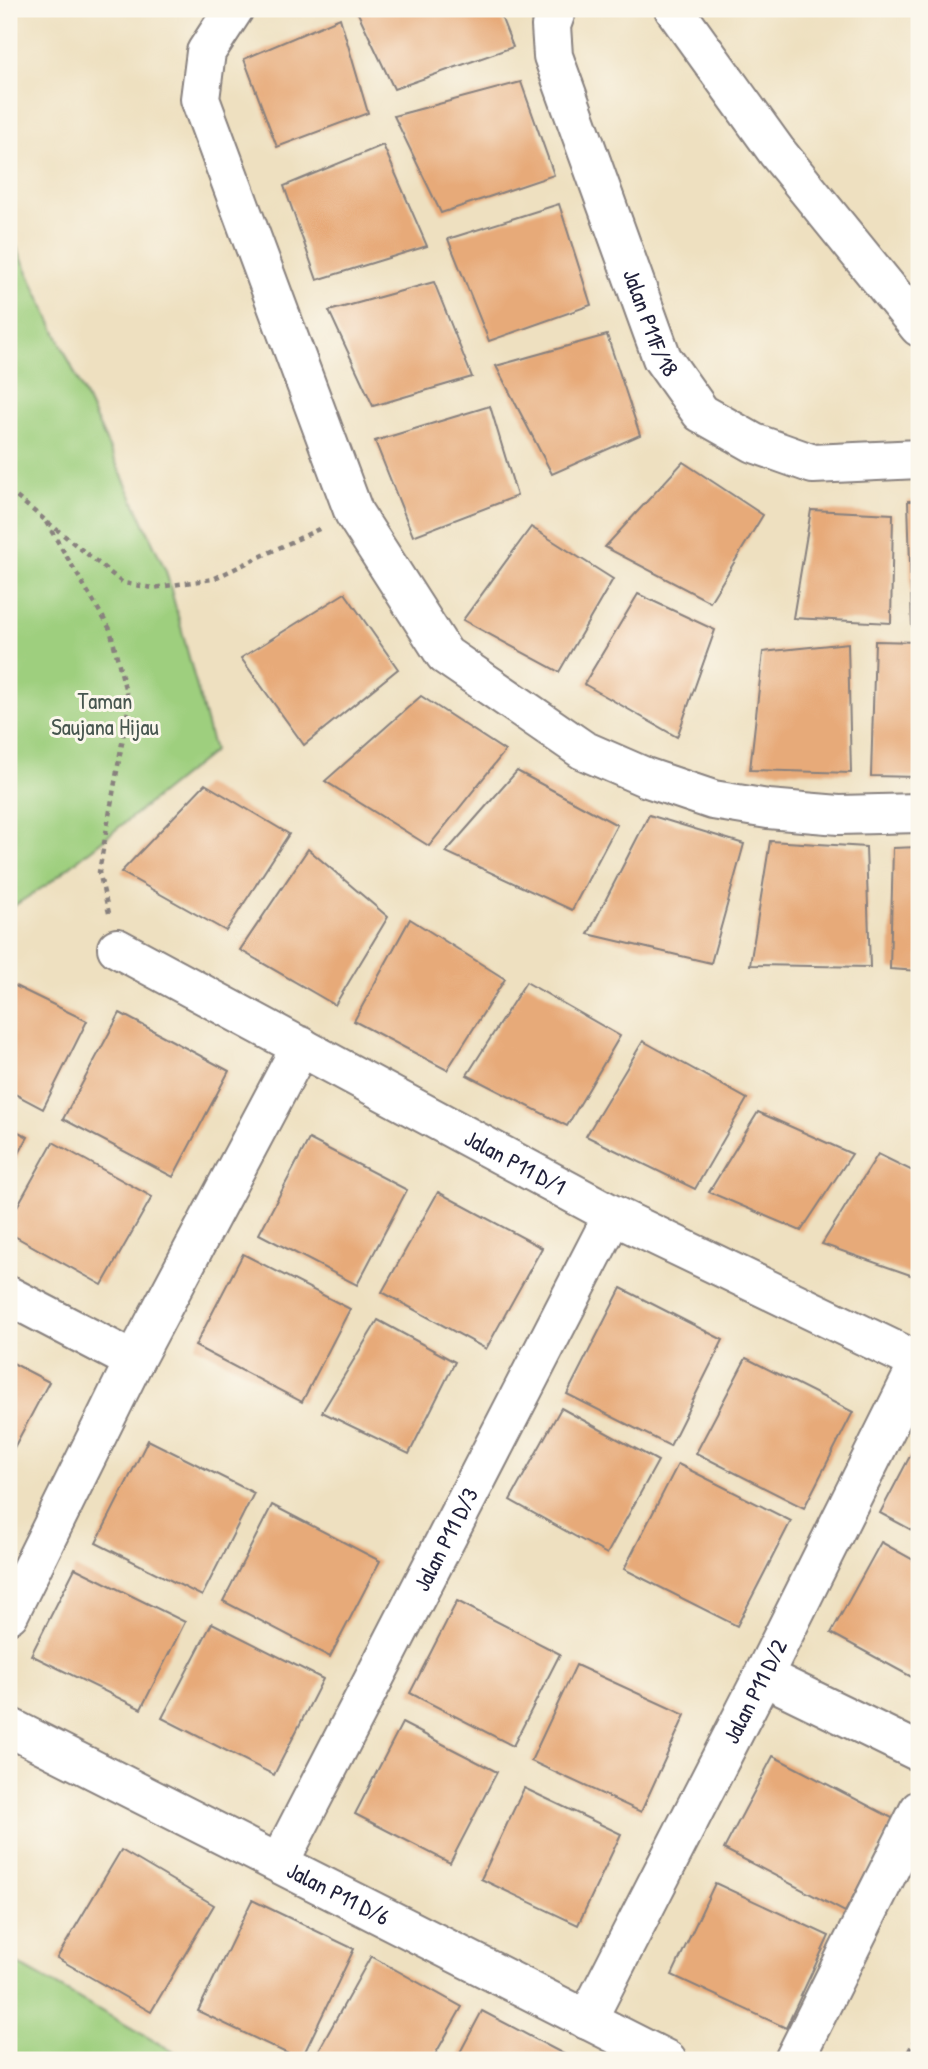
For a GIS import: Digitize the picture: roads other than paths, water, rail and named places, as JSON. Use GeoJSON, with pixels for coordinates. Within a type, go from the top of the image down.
{"type":"FeatureCollection","features":[{"type":"Feature","properties":{"kind":"street"},"geometry":{"type":"LineString","coordinates":[[234,9],[206,52],[200,99],[354,513],[445,655],[583,750],[645,777],[713,800],[768,809],[839,815],[919,813]]}},
{"type":"Feature","properties":{"kind":"street","name":"Jalan P11F/18"},"geometry":{"type":"LineString","coordinates":[[557,9],[551,26],[553,56],[662,358],[701,413],[754,443],[813,464],[919,459]]}},
{"type":"Feature","properties":{"kind":"street"},"geometry":{"type":"LineString","coordinates":[[674,9],[777,152],[919,327]]}},
{"type":"Feature","properties":{"kind":"street","name":"Jalan P11 D/1"},"geometry":{"type":"LineString","coordinates":[[117,948],[613,1215],[919,1363]]}},
{"type":"Feature","properties":{"kind":"street"},"geometry":{"type":"LineString","coordinates":[[9,1614],[134,1361],[301,1046]]}},
{"type":"Feature","properties":{"kind":"street","name":"Jalan P11 D/3"},"geometry":{"type":"LineString","coordinates":[[279,1863],[613,1215]]}},
{"type":"Feature","properties":{"kind":"street"},"geometry":{"type":"LineString","coordinates":[[9,1296],[134,1361]]}},
{"type":"Feature","properties":{"kind":"street","name":"Jalan P11 D/2"},"geometry":{"type":"LineString","coordinates":[[587,2020],[919,1363]]}},
{"type":"Feature","properties":{"kind":"street"},"geometry":{"type":"LineString","coordinates":[[763,1676],[919,1752]]}},
{"type":"Feature","properties":{"kind":"street","name":"Jalan P11 D/6"},"geometry":{"type":"LineString","coordinates":[[9,1727],[667,2060]]}},
{"type":"Feature","properties":{"kind":"street"},"geometry":{"type":"LineString","coordinates":[[794,2060],[919,1810]]}},
{"type":"Feature","properties":{"kind":"park label","name":"Taman Saujana Hijau"},"geometry":{"type":"Point","coordinates":[105,714]}}]}
